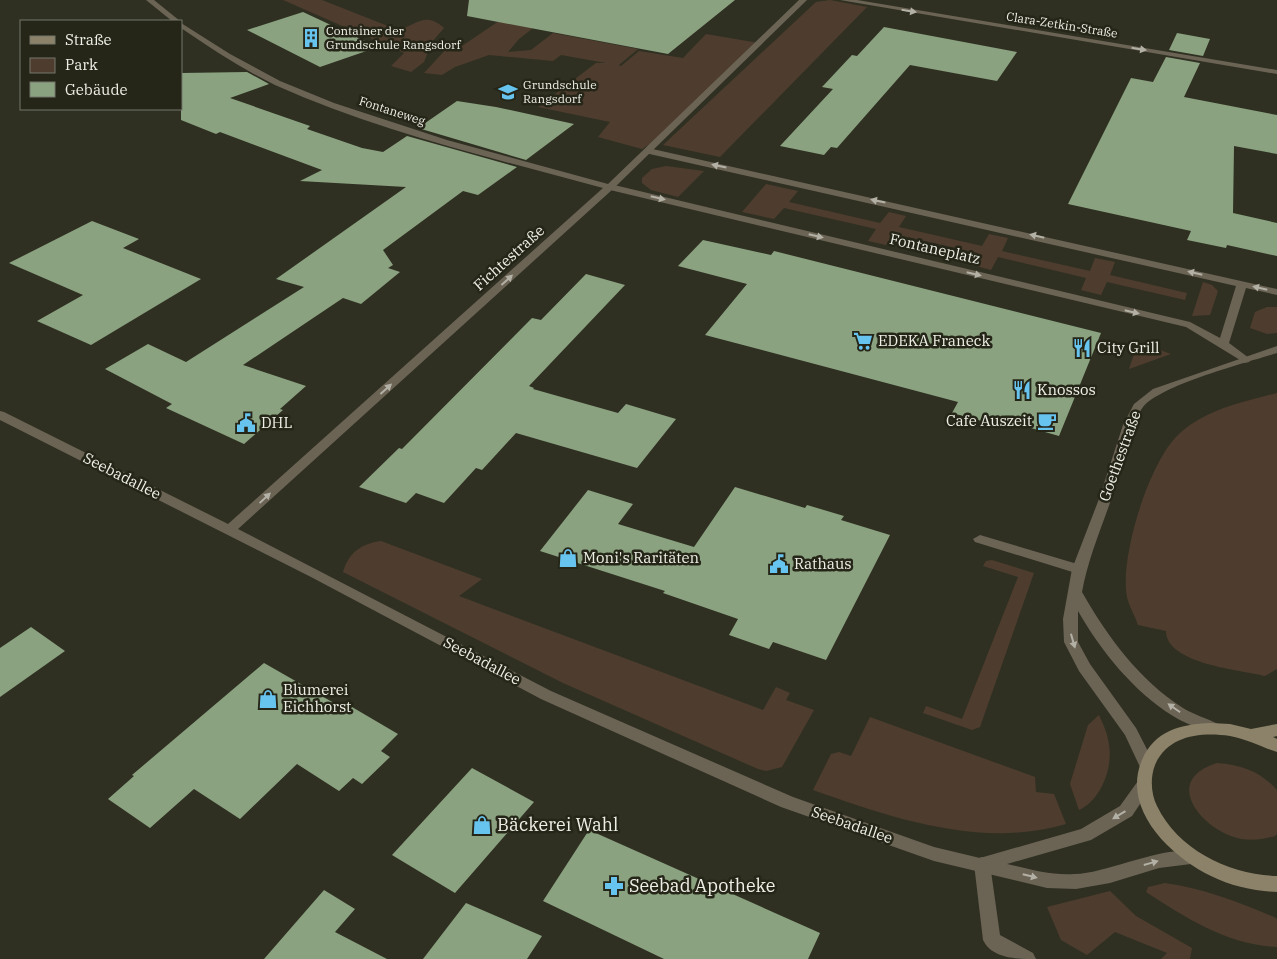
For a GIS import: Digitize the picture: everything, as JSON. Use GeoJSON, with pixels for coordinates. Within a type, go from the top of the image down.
{"type":"FeatureCollection","features":[{"type":"Feature","properties":{"kind":"street"},"geometry":{"type":"LineString","coordinates":[[150,0],[175,20]]}},
{"type":"Feature","properties":{"kind":"street","name":"Fichtestraße"},"geometry":{"type":"LineString","coordinates":[[229,530],[610,187],[803,0]]}},
{"type":"Feature","properties":{"kind":"street","name":"Clara-Zetkin-Straße"},"geometry":{"type":"LineString","coordinates":[[844,0],[1277,72]]}},
{"type":"Feature","properties":{"kind":"street","name":"Fontaneweg"},"geometry":{"type":"LineString","coordinates":[[182,26],[205,43],[290,90],[408,131],[610,187]]}},
{"type":"Feature","properties":{"kind":"street"},"geometry":{"type":"LineString","coordinates":[[648,150],[1277,292]]}},
{"type":"Feature","properties":{"kind":"street","name":"Fontaneplatz"},"geometry":{"type":"LineString","coordinates":[[610,187],[1190,325],[1223,344],[1245,360]]}},
{"type":"Feature","properties":{"kind":"street"},"geometry":{"type":"LineString","coordinates":[[1223,344],[1242,284]]}},
{"type":"Feature","properties":{"kind":"street","name":"Goethestraße"},"geometry":{"type":"LineString","coordinates":[[1146,763],[1131,732],[1084,667],[1071,642],[1070,618],[1076,594],[1079,569],[1106,499],[1129,425],[1138,406],[1157,392],[1277,349]]}},
{"type":"Feature","properties":{"kind":"street","name":"Seebadallee"},"geometry":{"type":"LineString","coordinates":[[0,415],[229,530],[546,695],[787,802],[934,854],[1047,880],[1076,882],[1110,876],[1159,861],[1193,858]]}},
{"type":"Feature","properties":{"kind":"street"},"geometry":{"type":"LineString","coordinates":[[980,539],[1079,569]]}},
{"type":"Feature","properties":{"kind":"street"},"geometry":{"type":"LineString","coordinates":[[1076,594],[1099,633],[1139,681],[1176,711],[1213,728],[1251,735],[1277,746]]}},
{"type":"Feature","properties":{"kind":"street"},"geometry":{"type":"LineString","coordinates":[[1213,728],[1190,730],[1171,736],[1155,748],[1146,763],[1144,786],[1148,805],[1158,824],[1193,858],[1224,873],[1272,887]]}},
{"type":"Feature","properties":{"kind":"street"},"geometry":{"type":"LineString","coordinates":[[1251,735],[1277,730]]}},
{"type":"Feature","properties":{"kind":"street","name":"Seebadallee"},"geometry":{"type":"LineString","coordinates":[[982,864],[1085,835],[1126,811],[1144,786]]}},
{"type":"Feature","properties":{"kind":"street"},"geometry":{"type":"LineString","coordinates":[[982,864],[992,940],[1027,959]]}},
{"type":"Feature","properties":{"kind":"green space"},"geometry":{"type":"Polygon","coordinates":[[[283,0],[322,0],[398,30],[426,20],[431,20],[444,28],[432,42],[424,62],[411,72],[391,66],[404,53],[283,0]]]}},
{"type":"Feature","properties":{"kind":"green space"},"geometry":{"type":"Polygon","coordinates":[[[569,0],[519,39],[508,52],[531,50],[553,33],[638,49],[619,65],[621,66],[639,51],[683,58],[706,34],[759,43],[663,136],[642,149],[598,137],[610,122],[538,107],[596,63],[606,63],[561,55],[553,61],[489,55],[455,67],[442,75],[424,73],[449,46],[462,46],[521,6],[569,0]]]}},
{"type":"Feature","properties":{"kind":"green space"},"geometry":{"type":"Polygon","coordinates":[[[830,0],[867,7],[720,157],[663,145],[816,2],[830,0]]]}},
{"type":"Feature","properties":{"kind":"green space"},"geometry":{"type":"Polygon","coordinates":[[[666,166],[704,171],[678,197],[651,190],[642,183],[642,178],[652,169],[666,166]]]}},
{"type":"Feature","properties":{"kind":"green space"},"geometry":{"type":"Polygon","coordinates":[[[766,184],[798,191],[789,202],[880,223],[889,212],[906,216],[899,227],[982,246],[989,234],[1008,238],[1002,251],[1090,271],[1095,258],[1115,262],[1110,275],[1187,293],[1185,300],[1107,282],[1101,295],[1081,290],[1086,278],[998,257],[991,270],[972,265],[978,253],[894,234],[886,245],[868,241],[876,229],[784,208],[774,219],[742,212],[766,184]]]}},
{"type":"Feature","properties":{"kind":"green space"},"geometry":{"type":"Polygon","coordinates":[[[1203,282],[1212,285],[1218,291],[1210,315],[1192,316],[1203,282]]]}},
{"type":"Feature","properties":{"kind":"green space"},"geometry":{"type":"Polygon","coordinates":[[[1267,307],[1277,307],[1277,333],[1267,334],[1250,328],[1255,312],[1267,307]]]}},
{"type":"Feature","properties":{"kind":"green space"},"geometry":{"type":"Polygon","coordinates":[[[1138,342],[1171,354],[1129,369],[1138,342]]]}},
{"type":"Feature","properties":{"kind":"green space"},"geometry":{"type":"Polygon","coordinates":[[[1277,393],[1277,669],[1265,676],[1206,664],[1191,658],[1178,651],[1169,642],[1166,631],[1138,625],[1127,597],[1126,580],[1132,535],[1139,510],[1148,486],[1168,447],[1190,425],[1213,412],[1277,393]]]}},
{"type":"Feature","properties":{"kind":"green space"},"geometry":{"type":"Polygon","coordinates":[[[381,541],[482,579],[459,596],[763,710],[776,687],[790,693],[786,700],[814,710],[782,767],[766,771],[758,769],[563,683],[343,572],[352,554],[367,544],[381,541]]]}},
{"type":"Feature","properties":{"kind":"green space"},"geometry":{"type":"Polygon","coordinates":[[[992,560],[1034,573],[980,727],[972,730],[923,713],[926,706],[962,719],[1018,577],[983,566],[986,561],[992,560]]]}},
{"type":"Feature","properties":{"kind":"green space"},"geometry":{"type":"Polygon","coordinates":[[[1099,715],[1105,729],[1110,754],[1107,773],[1094,799],[1079,810],[1070,784],[1088,725],[1099,715]]]}},
{"type":"Feature","properties":{"kind":"green space"},"geometry":{"type":"Polygon","coordinates":[[[870,717],[1035,777],[1036,792],[1054,794],[1066,824],[1034,831],[970,832],[906,820],[813,790],[831,754],[839,752],[851,756],[870,717]]]}},
{"type":"Feature","properties":{"kind":"green space"},"geometry":{"type":"Polygon","coordinates":[[[1217,763],[1234,765],[1250,770],[1271,783],[1277,790],[1277,834],[1275,836],[1250,840],[1241,839],[1213,827],[1202,817],[1193,805],[1189,793],[1191,781],[1200,771],[1217,763]]]}},
{"type":"Feature","properties":{"kind":"green space"},"geometry":{"type":"Polygon","coordinates":[[[1165,883],[1193,888],[1220,896],[1274,917],[1277,919],[1277,947],[1259,945],[1225,936],[1192,920],[1146,892],[1148,887],[1165,883]]]}},
{"type":"Feature","properties":{"kind":"green space"},"geometry":{"type":"Polygon","coordinates":[[[1110,891],[1136,916],[1192,948],[1190,959],[1161,959],[1167,953],[1115,932],[1087,955],[1061,940],[1047,907],[1110,891]]]}},
{"type":"Feature","properties":{"kind":"building"},"geometry":{"type":"Polygon","coordinates":[[[469,0],[735,0],[668,54],[467,16],[469,0]]]}},
{"type":"Feature","properties":{"kind":"building","name":"Container der Grundschule Rangsdorf"},"geometry":{"type":"Polygon","coordinates":[[[303,12],[378,47],[320,67],[247,30],[303,12]]]}},
{"type":"Feature","properties":{"kind":"building"},"geometry":{"type":"Polygon","coordinates":[[[884,27],[1017,52],[997,81],[910,65],[837,148],[831,147],[824,155],[780,146],[833,89],[822,87],[852,55],[857,56],[884,27]]]}},
{"type":"Feature","properties":{"kind":"building"},"geometry":{"type":"Polygon","coordinates":[[[1177,33],[1210,39],[1203,56],[1169,50],[1177,33]]]}},
{"type":"Feature","properties":{"kind":"building"},"geometry":{"type":"Polygon","coordinates":[[[1166,57],[1200,63],[1184,97],[1277,115],[1277,154],[1234,146],[1233,213],[1277,223],[1277,256],[1227,245],[1226,248],[1187,240],[1191,231],[1068,204],[1131,78],[1153,82],[1166,57]]]}},
{"type":"Feature","properties":{"kind":"building"},"geometry":{"type":"Polygon","coordinates":[[[247,72],[269,84],[230,98],[310,126],[307,129],[362,148],[383,152],[407,136],[517,167],[478,195],[463,191],[383,250],[393,265],[388,268],[400,272],[361,304],[343,298],[243,365],[306,386],[280,409],[283,410],[244,444],[166,408],[172,404],[105,369],[148,344],[186,362],[304,287],[276,279],[406,187],[300,181],[322,170],[220,132],[216,134],[181,120],[182,73],[247,72]]]}},
{"type":"Feature","properties":{"kind":"building"},"geometry":{"type":"Polygon","coordinates":[[[457,101],[496,107],[574,124],[526,160],[418,128],[457,101]]]}},
{"type":"Feature","properties":{"kind":"building"},"geometry":{"type":"Polygon","coordinates":[[[92,221],[139,239],[123,248],[201,279],[91,345],[37,321],[83,295],[9,263],[92,221]]]}},
{"type":"Feature","properties":{"kind":"building"},"geometry":{"type":"Polygon","coordinates":[[[703,240],[771,255],[774,251],[1101,333],[1059,436],[992,417],[989,423],[952,413],[958,402],[705,335],[747,284],[678,266],[703,240]]]}},
{"type":"Feature","properties":{"kind":"building"},"geometry":{"type":"Polygon","coordinates":[[[586,274],[625,285],[529,386],[533,389],[618,413],[626,404],[676,419],[637,468],[516,433],[482,470],[476,468],[444,503],[416,493],[406,503],[359,487],[399,448],[402,449],[532,318],[541,320],[586,274]]]}},
{"type":"Feature","properties":{"kind":"building","name":"Rathaus"},"geometry":{"type":"Polygon","coordinates":[[[735,487],[805,508],[807,505],[844,516],[841,520],[890,535],[826,660],[773,642],[769,649],[729,635],[738,619],[663,593],[665,591],[540,551],[588,490],[633,504],[618,524],[694,547],[735,487]]]}},
{"type":"Feature","properties":{"kind":"building"},"geometry":{"type":"Polygon","coordinates":[[[31,627],[65,651],[0,697],[0,648],[31,627]]]}},
{"type":"Feature","properties":{"kind":"building"},"geometry":{"type":"Polygon","coordinates":[[[264,663],[348,711],[352,707],[398,734],[381,751],[390,757],[362,784],[353,778],[339,791],[297,764],[240,819],[194,789],[150,828],[108,799],[134,776],[132,775],[264,663]]]}},
{"type":"Feature","properties":{"kind":"building"},"geometry":{"type":"Polygon","coordinates":[[[472,768],[534,802],[455,893],[392,855],[472,768]]]}},
{"type":"Feature","properties":{"kind":"building"},"geometry":{"type":"Polygon","coordinates":[[[589,830],[820,933],[808,959],[664,959],[543,901],[589,830]]]}},
{"type":"Feature","properties":{"kind":"building"},"geometry":{"type":"Polygon","coordinates":[[[324,890],[355,909],[335,932],[387,959],[264,959],[324,890]]]}},
{"type":"Feature","properties":{"kind":"building"},"geometry":{"type":"Polygon","coordinates":[[[466,903],[542,936],[527,959],[423,959],[466,903]]]}},
{"type":"Feature","properties":{"kind":"place","name":"Container der Grundschule Rangsdorf"},"geometry":{"type":"Point","coordinates":[311,38]}},
{"type":"Feature","properties":{"kind":"place","name":"Grundschule Rangsdorf"},"geometry":{"type":"Point","coordinates":[508,92]}},
{"type":"Feature","properties":{"kind":"place","name":"EDEKA Franeck"},"geometry":{"type":"Point","coordinates":[863,341]}},
{"type":"Feature","properties":{"kind":"place","name":"City Grill"},"geometry":{"type":"Point","coordinates":[1082,348]}},
{"type":"Feature","properties":{"kind":"place","name":"Knossos"},"geometry":{"type":"Point","coordinates":[1022,390]}},
{"type":"Feature","properties":{"kind":"place","name":"Cafe Auszeit"},"geometry":{"type":"Point","coordinates":[1047,421]}},
{"type":"Feature","properties":{"kind":"place","name":"DHL"},"geometry":{"type":"Point","coordinates":[246,423]}},
{"type":"Feature","properties":{"kind":"place","name":"Moni's Raritäten"},"geometry":{"type":"Point","coordinates":[568,558]}},
{"type":"Feature","properties":{"kind":"place","name":"Rathaus"},"geometry":{"type":"Point","coordinates":[779,564]}},
{"type":"Feature","properties":{"kind":"place","name":"Blumerei Eichhorst"},"geometry":{"type":"Point","coordinates":[268,699]}},
{"type":"Feature","properties":{"kind":"place","name":"Bäckerei Wahl"},"geometry":{"type":"Point","coordinates":[482,825]}},
{"type":"Feature","properties":{"kind":"place","name":"Seebad Apotheke"},"geometry":{"type":"Point","coordinates":[614,886]}}]}
